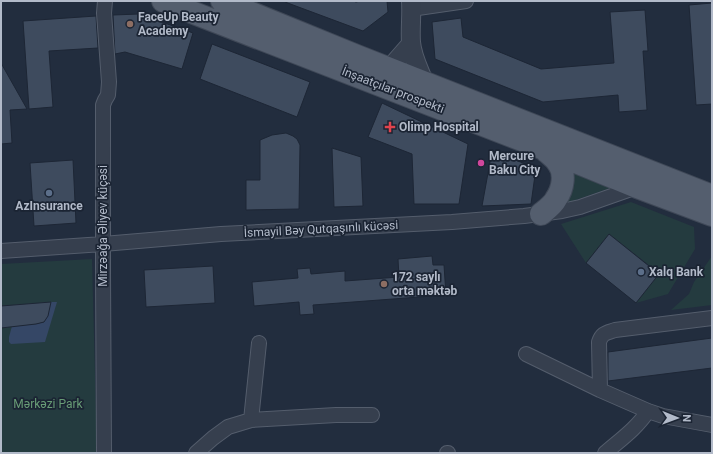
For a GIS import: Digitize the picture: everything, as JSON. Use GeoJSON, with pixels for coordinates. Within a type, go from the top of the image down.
{"type":"FeatureCollection","features":[{"type":"Feature","properties":{"kind":"main road","name":"İnşaatçılar prospekti"},"geometry":{"type":"LineString","coordinates":[[164,1],[542,148],[712,216]]}},
{"type":"Feature","properties":{"kind":"main road","name":"İnşaatçılar prospekti"},"geometry":{"type":"LineString","coordinates":[[222,1],[712,196]]}},
{"type":"Feature","properties":{"kind":"main road"},"geometry":{"type":"LineString","coordinates":[[541,214],[552,205],[557,198],[561,189],[562,180],[562,171],[559,163],[542,148]]}},
{"type":"Feature","properties":{"kind":"street","name":"Mirzəağa Əliyev küçəsi"},"geometry":{"type":"LineString","coordinates":[[104,453],[103,105],[108,95],[110,82],[104,12],[105,1]]}},
{"type":"Feature","properties":{"kind":"street"},"geometry":{"type":"LineString","coordinates":[[424,82],[414,59],[411,44],[411,5],[466,1]]}},
{"type":"Feature","properties":{"kind":"street"},"geometry":{"type":"LineString","coordinates":[[390,68],[411,44]]}},
{"type":"Feature","properties":{"kind":"street","name":"İsmayil Bəy Qutqaşınlı kücəsi"},"geometry":{"type":"LineString","coordinates":[[1,251],[221,234],[497,219],[541,214],[580,207],[637,187]]}},
{"type":"Feature","properties":{"kind":"street"},"geometry":{"type":"LineString","coordinates":[[600,390],[599,342],[604,334],[614,330],[712,318]]}},
{"type":"Feature","properties":{"kind":"street"},"geometry":{"type":"LineString","coordinates":[[251,420],[259,343]]}},
{"type":"Feature","properties":{"kind":"street"},"geometry":{"type":"LineString","coordinates":[[526,354],[600,390],[648,411],[663,416],[712,425]]}},
{"type":"Feature","properties":{"kind":"street"},"geometry":{"type":"LineString","coordinates":[[605,453],[637,426],[648,411]]}},
{"type":"Feature","properties":{"kind":"street"},"geometry":{"type":"LineString","coordinates":[[196,453],[228,427],[251,420],[336,415],[372,415]]}},
{"type":"Feature","properties":{"kind":"green space"},"geometry":{"type":"Polygon","coordinates":[[[569,169],[610,188],[561,205],[569,169]]]}},
{"type":"Feature","properties":{"kind":"green space"},"geometry":{"type":"Polygon","coordinates":[[[631,202],[694,227],[695,249],[668,294],[636,303],[659,273],[609,234],[586,263],[561,224],[631,202]]]}},
{"type":"Feature","properties":{"kind":"green space"},"geometry":{"type":"Polygon","coordinates":[[[712,256],[712,305],[671,310],[689,294],[694,282],[712,256]]]}},
{"type":"Feature","properties":{"kind":"green space","name":"Mərkəzi Park"},"geometry":{"type":"Polygon","coordinates":[[[92,259],[97,453],[1,453],[1,264],[92,259]]]}},
{"type":"Feature","properties":{"kind":"water"},"geometry":{"type":"Polygon","coordinates":[[[51,302],[57,302],[45,342],[11,344],[9,342],[12,326],[44,322],[51,302]]]}},
{"type":"Feature","properties":{"kind":"building"},"geometry":{"type":"Polygon","coordinates":[[[285,1],[387,1],[388,12],[363,31],[285,1]]]}},
{"type":"Feature","properties":{"kind":"building"},"geometry":{"type":"Polygon","coordinates":[[[712,3],[712,104],[696,105],[689,5],[712,3]]]}},
{"type":"Feature","properties":{"kind":"building"},"geometry":{"type":"Polygon","coordinates":[[[645,10],[648,51],[643,51],[647,110],[619,112],[618,95],[543,102],[435,59],[432,22],[461,18],[463,37],[541,69],[614,63],[610,12],[645,10]]]}},
{"type":"Feature","properties":{"kind":"building"},"geometry":{"type":"Polygon","coordinates":[[[139,14],[193,33],[182,69],[125,52],[115,54],[113,15],[139,14]]]}},
{"type":"Feature","properties":{"kind":"building"},"geometry":{"type":"Polygon","coordinates":[[[96,16],[98,48],[49,51],[53,107],[29,109],[23,21],[96,16]]]}},
{"type":"Feature","properties":{"kind":"building"},"geometry":{"type":"Polygon","coordinates":[[[212,44],[310,82],[297,117],[200,79],[212,44]]]}},
{"type":"Feature","properties":{"kind":"building"},"geometry":{"type":"Polygon","coordinates":[[[1,63],[27,109],[10,110],[12,143],[1,144],[1,63]]]}},
{"type":"Feature","properties":{"kind":"building"},"geometry":{"type":"Polygon","coordinates":[[[382,103],[468,144],[459,204],[414,204],[412,154],[368,137],[382,103]]]}},
{"type":"Feature","properties":{"kind":"building"},"geometry":{"type":"Polygon","coordinates":[[[286,133],[297,139],[300,145],[299,209],[246,210],[246,180],[260,180],[260,140],[272,135],[286,133]]]}},
{"type":"Feature","properties":{"kind":"building"},"geometry":{"type":"Polygon","coordinates":[[[332,148],[361,157],[363,206],[334,207],[332,148]]]}},
{"type":"Feature","properties":{"kind":"building"},"geometry":{"type":"Polygon","coordinates":[[[492,151],[536,168],[531,204],[482,206],[492,151]]]}},
{"type":"Feature","properties":{"kind":"building"},"geometry":{"type":"Polygon","coordinates":[[[73,160],[76,223],[34,226],[30,163],[73,160]]]}},
{"type":"Feature","properties":{"kind":"building"},"geometry":{"type":"Polygon","coordinates":[[[609,234],[659,274],[636,303],[586,263],[609,234]]]}},
{"type":"Feature","properties":{"kind":"building","name":"172 saylı orta məktəb"},"geometry":{"type":"Polygon","coordinates":[[[432,256],[433,265],[444,265],[446,295],[313,305],[314,314],[300,315],[299,302],[254,306],[252,282],[298,278],[297,269],[310,268],[311,274],[345,271],[345,281],[399,277],[398,259],[432,256]]]}},
{"type":"Feature","properties":{"kind":"building"},"geometry":{"type":"Polygon","coordinates":[[[213,266],[215,303],[146,307],[144,270],[213,266]]]}},
{"type":"Feature","properties":{"kind":"building"},"geometry":{"type":"Polygon","coordinates":[[[51,302],[48,316],[44,322],[1,328],[1,306],[51,302]]]}},
{"type":"Feature","properties":{"kind":"building"},"geometry":{"type":"Polygon","coordinates":[[[712,338],[712,368],[608,381],[608,352],[712,338]]]}},
{"type":"Feature","properties":{"kind":"place","name":"FaceUp Beauty Academy"},"geometry":{"type":"Point","coordinates":[130,24]}},
{"type":"Feature","properties":{"kind":"place","name":"Olimp Hospital"},"geometry":{"type":"Point","coordinates":[390,127]}},
{"type":"Feature","properties":{"kind":"place","name":"Mercure Baku City"},"geometry":{"type":"Point","coordinates":[481,163]}},
{"type":"Feature","properties":{"kind":"place","name":"AzInsurance"},"geometry":{"type":"Point","coordinates":[49,193]}},
{"type":"Feature","properties":{"kind":"place","name":"Xalq Bank"},"geometry":{"type":"Point","coordinates":[641,272]}},
{"type":"Feature","properties":{"kind":"place","name":"172 saylı orta məktəb"},"geometry":{"type":"Point","coordinates":[384,284]}}]}
